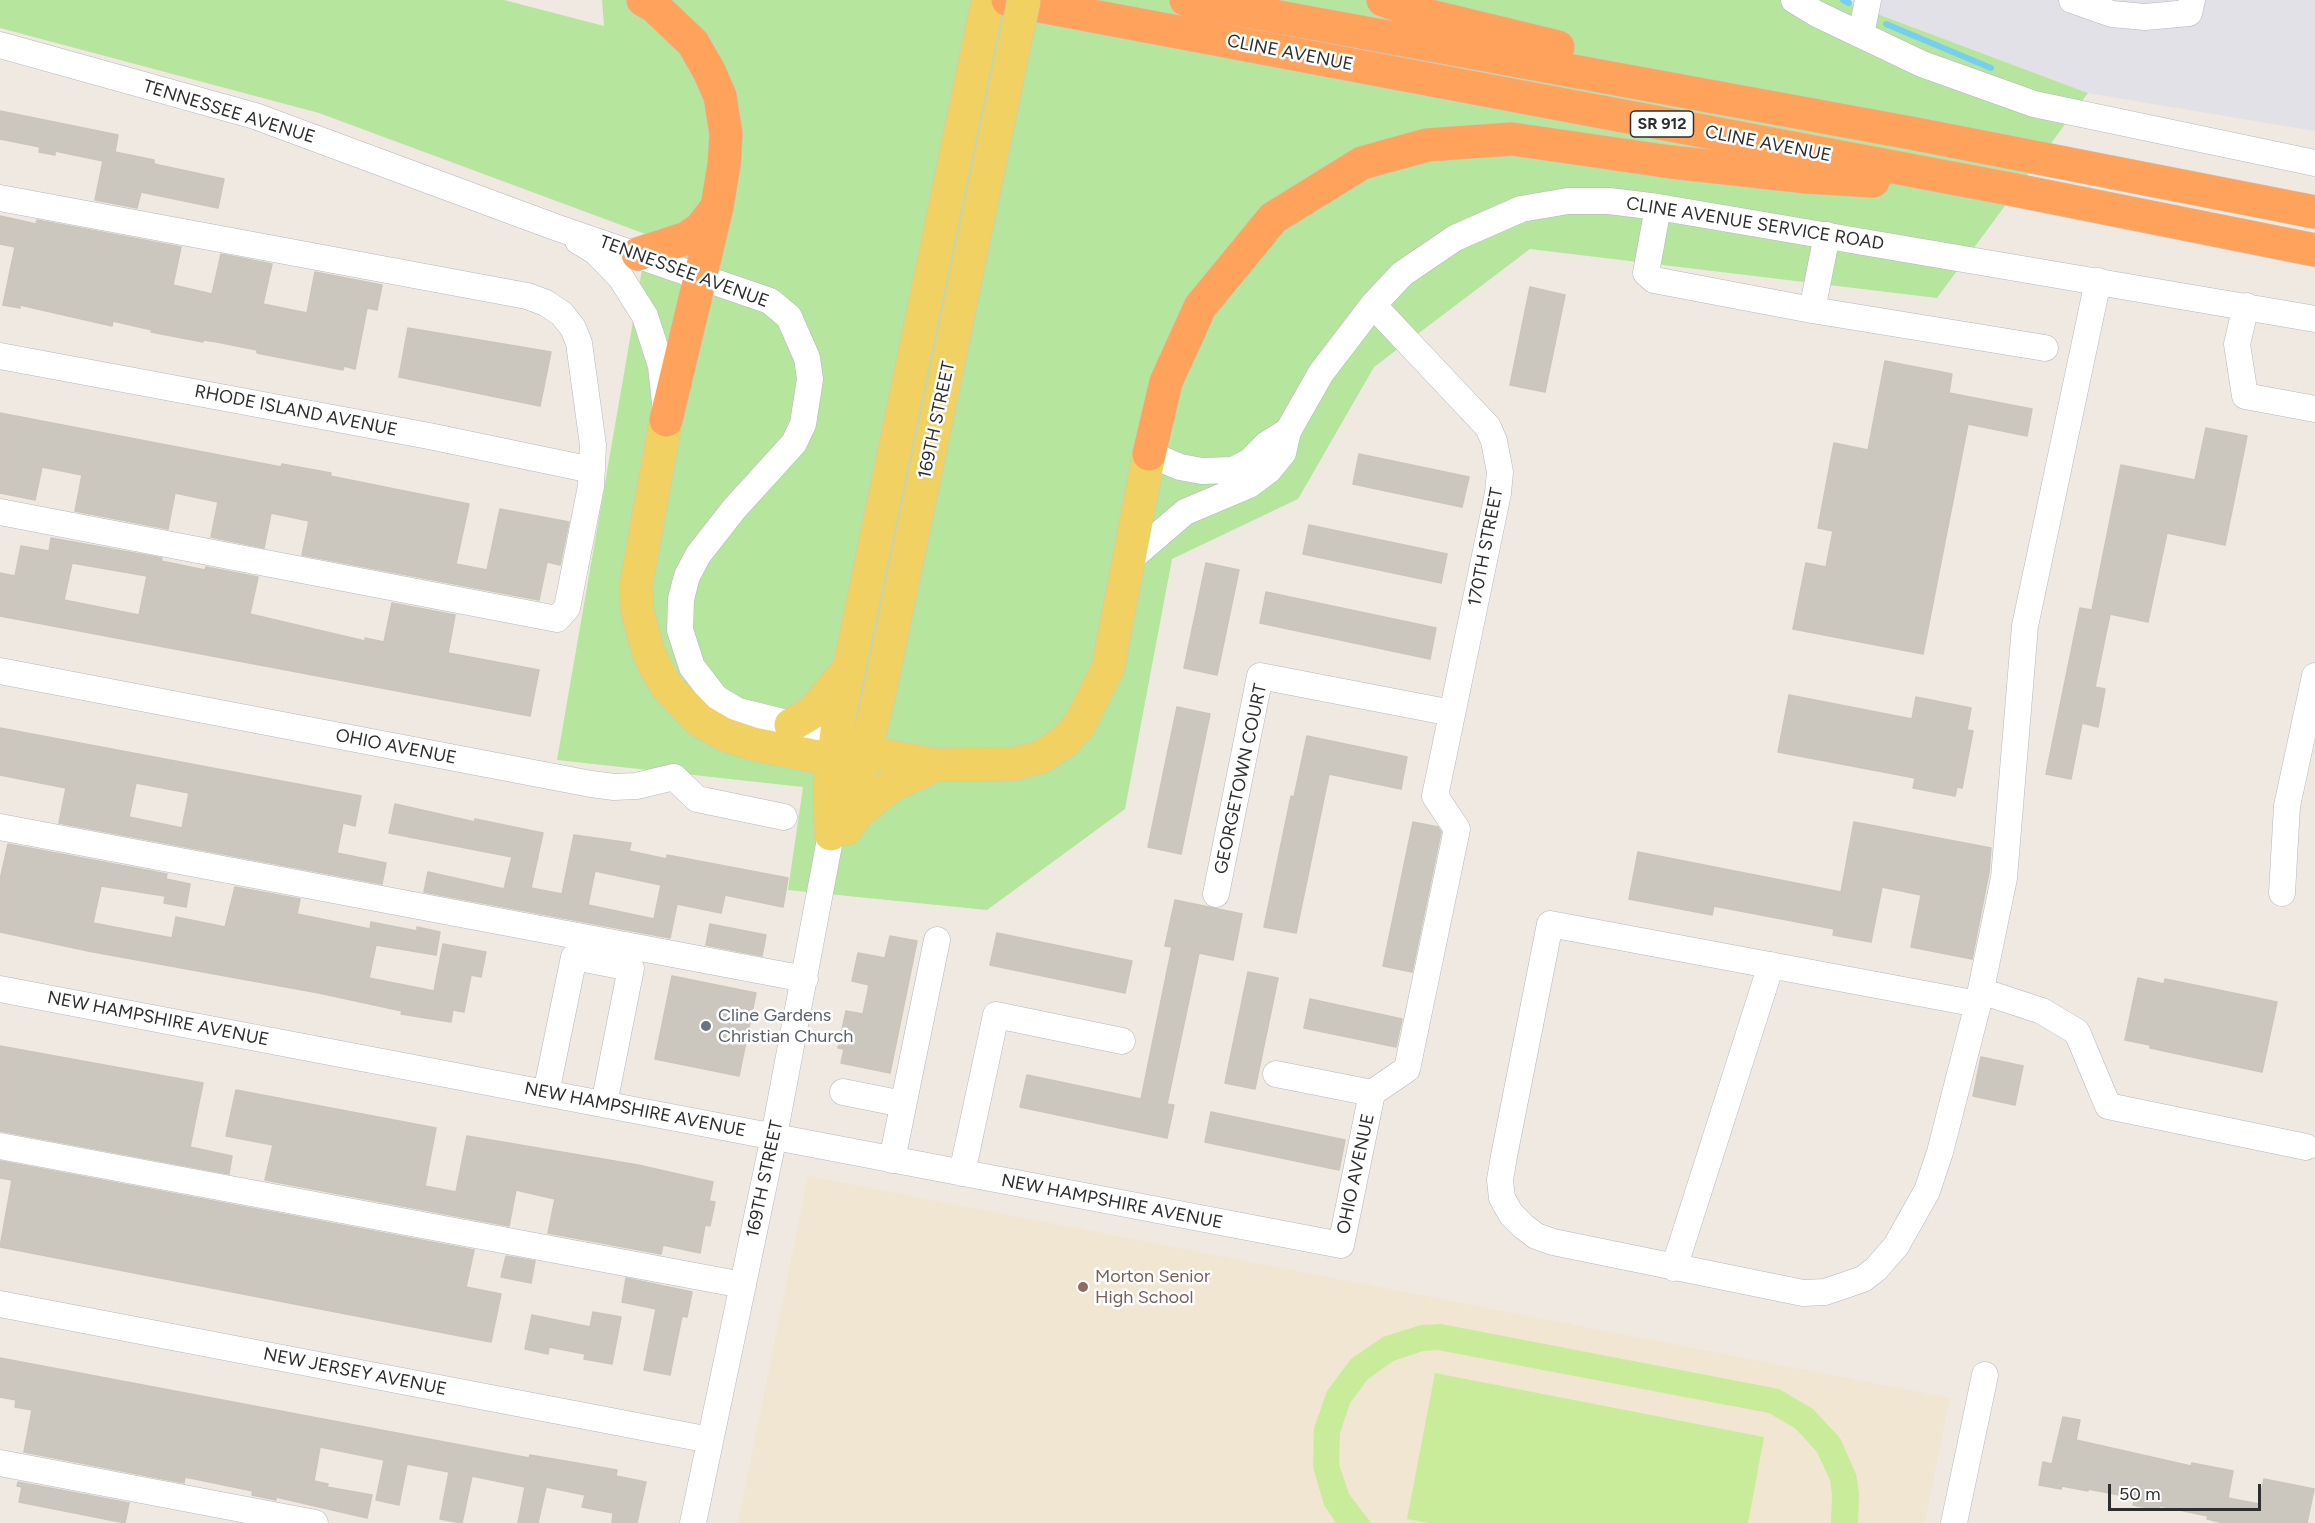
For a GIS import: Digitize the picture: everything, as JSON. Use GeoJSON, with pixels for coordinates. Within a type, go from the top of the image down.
{"type":"FeatureCollection","features":[{"type":"Feature","properties":{"kind":"highway"},"geometry":{"type":"LineString","coordinates":[[643,0],[654,6],[693,43],[710,71],[720,96],[726,134],[724,165],[717,207],[666,420]]}},
{"type":"Feature","properties":{"kind":"highway","name":"CLINE AVENUE"},"geometry":{"type":"LineString","coordinates":[[1008,0],[2010,189],[2315,250]]}},
{"type":"Feature","properties":{"kind":"highway","name":"CLINE AVENUE"},"geometry":{"type":"LineString","coordinates":[[1186,0],[1916,134],[2315,212]]}},
{"type":"Feature","properties":{"kind":"highway"},"geometry":{"type":"LineString","coordinates":[[1383,0],[1433,17],[1916,134]]}},
{"type":"Feature","properties":{"kind":"highway"},"geometry":{"type":"LineString","coordinates":[[1149,454],[1166,382],[1200,307],[1273,218],[1362,163],[1427,145],[1512,139],[1807,177],[2010,189]]}},
{"type":"Feature","properties":{"kind":"highway"},"geometry":{"type":"LineString","coordinates":[[638,254],[687,238],[700,228],[717,207]]}},
{"type":"Feature","properties":{"kind":"main road","name":"169TH STREET"},"geometry":{"type":"LineString","coordinates":[[830,843],[835,748],[850,666],[988,0]]}},
{"type":"Feature","properties":{"kind":"main road","name":"169TH STREET"},"geometry":{"type":"LineString","coordinates":[[830,843],[857,785],[882,684],[1024,0]]}},
{"type":"Feature","properties":{"kind":"main road","name":"TENNESSEE AVENUE"},"geometry":{"type":"LineString","coordinates":[[666,420],[636,585],[638,610],[648,651],[656,668],[667,687],[699,720],[723,734],[753,744],[835,748]]}},
{"type":"Feature","properties":{"kind":"main road"},"geometry":{"type":"LineString","coordinates":[[835,748],[936,765],[1014,764],[1041,757],[1065,741],[1080,724],[1108,668],[1149,454]]}},
{"type":"Feature","properties":{"kind":"main road"},"geometry":{"type":"LineString","coordinates":[[791,725],[813,712],[831,693],[850,666]]}},
{"type":"Feature","properties":{"kind":"main road"},"geometry":{"type":"LineString","coordinates":[[830,843],[858,812],[892,785],[936,765]]}},
{"type":"Feature","properties":{"kind":"street"},"geometry":{"type":"LineString","coordinates":[[1794,0],[1922,64],[2034,104],[2315,163]]}},
{"type":"Feature","properties":{"kind":"street"},"geometry":{"type":"LineString","coordinates":[[1861,35],[1868,0]]}},
{"type":"Feature","properties":{"kind":"street"},"geometry":{"type":"LineString","coordinates":[[2072,0],[2112,14],[2145,17],[2189,13],[2192,0]]}},
{"type":"Feature","properties":{"kind":"street","name":"TENNESSEE AVENUE"},"geometry":{"type":"LineString","coordinates":[[0,45],[255,116],[555,227],[770,301],[789,317],[807,358],[810,379],[803,424],[794,443],[734,509],[699,555],[687,576],[681,599],[680,630],[692,667],[716,698],[738,711],[791,725],[835,748]]}},
{"type":"Feature","properties":{"kind":"street"},"geometry":{"type":"LineString","coordinates":[[0,198],[527,296],[546,303],[562,314],[573,328],[579,343],[593,446],[592,470],[567,608],[557,619],[0,512]]}},
{"type":"Feature","properties":{"kind":"street","name":"CLINE AVENUE SERVICE ROAD"},"geometry":{"type":"LineString","coordinates":[[1128,561],[1185,512],[1249,485],[1269,470],[1283,453],[1288,431],[1321,374],[1373,305],[1402,274],[1428,254],[1488,221],[1521,209],[1568,201],[1610,201],[1658,207],[2315,319]]}},
{"type":"Feature","properties":{"kind":"street"},"geometry":{"type":"LineString","coordinates":[[1658,207],[1646,273],[1654,280],[1812,310],[2045,348]]}},
{"type":"Feature","properties":{"kind":"street","name":"TENNESSEE AVENUE"},"geometry":{"type":"LineString","coordinates":[[555,227],[596,252],[621,278],[645,316],[661,366],[666,420]]}},
{"type":"Feature","properties":{"kind":"street"},"geometry":{"type":"LineString","coordinates":[[1812,310],[1827,235]]}},
{"type":"Feature","properties":{"kind":"street"},"geometry":{"type":"LineString","coordinates":[[2098,281],[2025,626],[2004,878],[1980,998],[1940,1152],[1927,1191],[1896,1246],[1876,1269],[1863,1279],[1825,1292],[1803,1293],[1674,1268],[1536,1236],[1511,1214],[1502,1198],[1500,1180],[1504,1156],[1550,924],[1771,965],[1980,998],[2042,1011],[2077,1032],[2108,1106],[2306,1147]]}},
{"type":"Feature","properties":{"kind":"street","name":"170TH STREET"},"geometry":{"type":"LineString","coordinates":[[1372,1094],[1407,1069],[1458,829],[1435,796],[1498,493],[1498,457],[1488,427],[1373,305]]}},
{"type":"Feature","properties":{"kind":"street"},"geometry":{"type":"LineString","coordinates":[[2246,306],[2237,344],[2245,396],[2315,409]]}},
{"type":"Feature","properties":{"kind":"street","name":"RHODE ISLAND AVENUE"},"geometry":{"type":"LineString","coordinates":[[0,356],[418,434],[592,470]]}},
{"type":"Feature","properties":{"kind":"street","name":"CLINE AVENUE SERVICE ROAD"},"geometry":{"type":"LineString","coordinates":[[1149,454],[1180,467],[1202,471],[1233,470],[1249,462],[1267,444],[1288,431]]}},
{"type":"Feature","properties":{"kind":"street","name":"OHIO AVENUE"},"geometry":{"type":"LineString","coordinates":[[0,671],[591,784],[614,787],[636,786],[674,777],[697,799],[784,817]]}},
{"type":"Feature","properties":{"kind":"street","name":"GEORGETOWN COURT"},"geometry":{"type":"LineString","coordinates":[[1216,894],[1260,676],[1452,713]]}},
{"type":"Feature","properties":{"kind":"street"},"geometry":{"type":"LineString","coordinates":[[2282,893],[2287,806],[2315,676]]}},
{"type":"Feature","properties":{"kind":"street"},"geometry":{"type":"LineString","coordinates":[[0,827],[805,979]]}},
{"type":"Feature","properties":{"kind":"street","name":"169TH STREET"},"geometry":{"type":"LineString","coordinates":[[693,1523],[774,1136],[830,843]]}},
{"type":"Feature","properties":{"kind":"street"},"geometry":{"type":"LineString","coordinates":[[892,1160],[936,940]]}},
{"type":"Feature","properties":{"kind":"street"},"geometry":{"type":"LineString","coordinates":[[546,1093],[574,957],[631,968],[604,1104]]}},
{"type":"Feature","properties":{"kind":"street"},"geometry":{"type":"LineString","coordinates":[[1674,1268],[1771,965]]}},
{"type":"Feature","properties":{"kind":"street","name":"NEW HAMPSHIRE AVENUE"},"geometry":{"type":"LineString","coordinates":[[0,989],[1341,1245]]}},
{"type":"Feature","properties":{"kind":"street"},"geometry":{"type":"LineString","coordinates":[[962,1173],[996,1015],[1122,1041]]}},
{"type":"Feature","properties":{"kind":"street","name":"OHIO AVENUE"},"geometry":{"type":"LineString","coordinates":[[1276,1074],[1372,1094],[1341,1245]]}},
{"type":"Feature","properties":{"kind":"street"},"geometry":{"type":"LineString","coordinates":[[843,1092],[903,1104]]}},
{"type":"Feature","properties":{"kind":"street"},"geometry":{"type":"LineString","coordinates":[[0,1146],[743,1284]]}},
{"type":"Feature","properties":{"kind":"street","name":"NEW JERSEY AVENUE"},"geometry":{"type":"LineString","coordinates":[[0,1304],[710,1440]]}},
{"type":"Feature","properties":{"kind":"street"},"geometry":{"type":"LineString","coordinates":[[1960,1522],[1985,1375]]}},
{"type":"Feature","properties":{"kind":"street"},"geometry":{"type":"LineString","coordinates":[[0,1462],[315,1523]]}},
{"type":"Feature","properties":{"kind":"shaded area"},"geometry":{"type":"Polygon","coordinates":[[[1840,0],[2315,0],[2315,131],[2088,93],[1840,0]]]}},
{"type":"Feature","properties":{"kind":"shaded area","name":"Morton Senior High School"},"geometry":{"type":"Polygon","coordinates":[[[808,1176],[1950,1398],[1925,1523],[738,1523],[808,1176]]]}},
{"type":"Feature","properties":{"kind":"green space"},"geometry":{"type":"Polygon","coordinates":[[[0,0],[504,0],[604,26],[602,0],[1840,0],[2088,93],[1937,298],[1530,249],[1374,367],[1298,499],[1172,559],[1125,809],[987,910],[788,890],[803,787],[557,760],[648,235],[319,113],[0,28],[0,0]]]}},
{"type":"Feature","properties":{"kind":"green space"},"geometry":{"type":"Polygon","coordinates":[[[1441,1324],[1779,1389],[1813,1409],[1840,1438],[1856,1474],[1859,1493],[1858,1523],[1831,1523],[1830,1480],[1817,1452],[1796,1429],[1769,1413],[1438,1350],[1423,1351],[1393,1361],[1368,1379],[1350,1403],[1340,1433],[1339,1464],[1349,1494],[1371,1523],[1336,1523],[1324,1505],[1313,1467],[1314,1428],[1327,1391],[1351,1359],[1383,1337],[1421,1325],[1441,1324]]]}},
{"type":"Feature","properties":{"kind":"green space"},"geometry":{"type":"Polygon","coordinates":[[[1435,1373],[1764,1437],[1748,1523],[1429,1523],[1407,1519],[1435,1373]]]}},
{"type":"Feature","properties":{"kind":"building"},"geometry":{"type":"Polygon","coordinates":[[[0,111],[118,135],[115,152],[154,160],[154,164],[224,179],[218,208],[141,192],[137,208],[95,200],[103,161],[55,151],[55,155],[39,152],[40,147],[0,139],[0,111]]]}},
{"type":"Feature","properties":{"kind":"building"},"geometry":{"type":"Polygon","coordinates":[[[0,216],[36,224],[37,220],[181,247],[173,285],[212,294],[221,254],[272,264],[263,304],[307,313],[315,272],[382,285],[377,310],[367,308],[355,369],[344,366],[343,370],[257,353],[257,350],[217,342],[203,340],[203,342],[151,332],[152,330],[113,321],[112,326],[20,305],[20,308],[3,305],[15,247],[0,244],[0,216]]]}},
{"type":"Feature","properties":{"kind":"building"},"geometry":{"type":"Polygon","coordinates":[[[1530,287],[1565,295],[1545,392],[1510,385],[1530,287]]]}},
{"type":"Feature","properties":{"kind":"building"},"geometry":{"type":"Polygon","coordinates":[[[408,328],[551,352],[540,406],[399,377],[408,328]]]}},
{"type":"Feature","properties":{"kind":"building"},"geometry":{"type":"Polygon","coordinates":[[[1885,361],[1952,374],[1949,393],[2032,409],[2027,436],[1968,424],[1923,654],[1793,629],[1806,563],[1826,567],[1833,531],[1818,528],[1834,443],[1868,450],[1885,361]]]}},
{"type":"Feature","properties":{"kind":"building"},"geometry":{"type":"Polygon","coordinates":[[[0,413],[281,467],[282,464],[331,473],[330,476],[469,504],[456,564],[487,570],[500,509],[569,522],[560,565],[547,562],[539,600],[302,555],[309,521],[271,513],[264,548],[211,537],[218,502],[175,493],[168,529],[75,511],[82,475],[42,467],[35,500],[0,493],[0,413]]]}},
{"type":"Feature","properties":{"kind":"building"},"geometry":{"type":"Polygon","coordinates":[[[2206,428],[2247,436],[2225,545],[2167,533],[2148,622],[2110,614],[2095,687],[2105,689],[2098,727],[2082,723],[2071,779],[2046,774],[2080,608],[2092,610],[2121,465],[2195,480],[2206,428]]]}},
{"type":"Feature","properties":{"kind":"building"},"geometry":{"type":"Polygon","coordinates":[[[1359,454],[1469,477],[1462,507],[1353,484],[1359,454]]]}},
{"type":"Feature","properties":{"kind":"building"},"geometry":{"type":"Polygon","coordinates":[[[1309,525],[1447,554],[1441,583],[1303,554],[1309,525]]]}},
{"type":"Feature","properties":{"kind":"building"},"geometry":{"type":"Polygon","coordinates":[[[51,538],[162,558],[161,561],[205,570],[206,567],[258,577],[250,614],[365,641],[365,638],[384,642],[392,603],[455,615],[448,653],[539,670],[530,716],[0,616],[0,573],[15,576],[21,546],[49,551],[51,538]],[[72,563],[64,600],[139,615],[147,576],[72,563]]]}},
{"type":"Feature","properties":{"kind":"building"},"geometry":{"type":"Polygon","coordinates":[[[1206,563],[1239,570],[1217,675],[1184,668],[1206,563]]]}},
{"type":"Feature","properties":{"kind":"building"},"geometry":{"type":"Polygon","coordinates":[[[1266,592],[1436,628],[1430,659],[1260,623],[1266,592]]]}},
{"type":"Feature","properties":{"kind":"building"},"geometry":{"type":"Polygon","coordinates":[[[1789,695],[1912,719],[1916,697],[1971,708],[1967,730],[1973,731],[1962,788],[1957,787],[1955,796],[1913,788],[1915,778],[1778,752],[1789,695]]]}},
{"type":"Feature","properties":{"kind":"building"},"geometry":{"type":"Polygon","coordinates":[[[1177,707],[1210,714],[1181,854],[1148,847],[1177,707]]]}},
{"type":"Feature","properties":{"kind":"building"},"geometry":{"type":"Polygon","coordinates":[[[0,728],[361,796],[355,826],[343,823],[337,853],[386,863],[382,884],[59,823],[66,788],[0,775],[0,728]],[[136,783],[129,817],[182,828],[189,793],[136,783]]]}},
{"type":"Feature","properties":{"kind":"building"},"geometry":{"type":"Polygon","coordinates":[[[1307,736],[1407,757],[1401,789],[1329,774],[1296,933],[1264,927],[1291,796],[1294,797],[1307,736]]]}},
{"type":"Feature","properties":{"kind":"building"},"geometry":{"type":"Polygon","coordinates":[[[395,804],[475,822],[475,819],[543,833],[531,888],[562,894],[574,835],[631,843],[629,851],[667,859],[667,855],[788,878],[783,907],[725,895],[721,913],[677,904],[670,938],[424,892],[428,872],[504,889],[512,857],[389,833],[395,804]],[[595,871],[588,905],[654,919],[661,885],[595,871]]]}},
{"type":"Feature","properties":{"kind":"building"},"geometry":{"type":"Polygon","coordinates":[[[1413,822],[1438,827],[1441,832],[1412,972],[1383,966],[1413,822]]]}},
{"type":"Feature","properties":{"kind":"building"},"geometry":{"type":"Polygon","coordinates":[[[1854,822],[1991,848],[1989,872],[1972,959],[1911,947],[1921,895],[1882,887],[1871,942],[1833,935],[1834,929],[1714,906],[1712,915],[1629,899],[1638,852],[1841,892],[1854,822]]]}},
{"type":"Feature","properties":{"kind":"building"},"geometry":{"type":"Polygon","coordinates":[[[8,844],[167,874],[166,879],[190,884],[186,907],[164,903],[165,896],[101,886],[93,923],[172,938],[176,917],[225,927],[235,887],[300,899],[297,914],[370,929],[371,922],[417,931],[417,927],[440,932],[436,955],[376,945],[369,978],[434,991],[443,944],[486,952],[481,977],[471,975],[464,1012],[453,1010],[451,1022],[401,1014],[402,1011],[319,993],[88,951],[0,932],[0,880],[8,844]]]}},
{"type":"Feature","properties":{"kind":"building"},"geometry":{"type":"Polygon","coordinates":[[[1175,900],[1242,914],[1233,960],[1199,953],[1167,1104],[1174,1105],[1167,1138],[1020,1107],[1027,1075],[1141,1099],[1172,947],[1165,946],[1175,900]]]}},
{"type":"Feature","properties":{"kind":"building"},"geometry":{"type":"Polygon","coordinates":[[[710,924],[766,935],[762,956],[706,945],[710,924]]]}},
{"type":"Feature","properties":{"kind":"building"},"geometry":{"type":"Polygon","coordinates":[[[997,933],[1132,961],[1125,993],[990,965],[997,933]]]}},
{"type":"Feature","properties":{"kind":"building"},"geometry":{"type":"Polygon","coordinates":[[[890,936],[917,941],[890,1073],[841,1063],[844,1049],[838,1048],[846,1011],[863,1014],[869,985],[852,981],[858,953],[885,958],[890,936]]]}},
{"type":"Feature","properties":{"kind":"building"},"geometry":{"type":"Polygon","coordinates":[[[1248,972],[1278,978],[1255,1089],[1225,1083],[1248,972]]]}},
{"type":"Feature","properties":{"kind":"building","name":"Cline Gardens Christian Church"},"geometry":{"type":"Polygon","coordinates":[[[672,976],[756,993],[739,1076],[655,1059],[672,976]]]}},
{"type":"Feature","properties":{"kind":"building"},"geometry":{"type":"Polygon","coordinates":[[[2138,978],[2164,984],[2165,979],[2277,1002],[2262,1072],[2150,1048],[2150,1045],[2125,1040],[2138,978]]]}},
{"type":"Feature","properties":{"kind":"building"},"geometry":{"type":"Polygon","coordinates":[[[1310,999],[1402,1019],[1396,1047],[1304,1028],[1310,999]]]}},
{"type":"Feature","properties":{"kind":"building"},"geometry":{"type":"Polygon","coordinates":[[[0,1046],[203,1083],[190,1147],[232,1156],[229,1174],[0,1131],[0,1046]]]}},
{"type":"Feature","properties":{"kind":"building"},"geometry":{"type":"Polygon","coordinates":[[[1981,1057],[2023,1066],[2015,1105],[1973,1096],[1981,1057]]]}},
{"type":"Feature","properties":{"kind":"building"},"geometry":{"type":"Polygon","coordinates":[[[236,1090],[436,1128],[425,1186],[456,1192],[467,1136],[638,1165],[713,1182],[709,1201],[715,1202],[710,1226],[705,1225],[700,1253],[663,1245],[661,1254],[548,1233],[555,1199],[516,1190],[509,1226],[265,1180],[273,1145],[226,1136],[236,1090]]]}},
{"type":"Feature","properties":{"kind":"building"},"geometry":{"type":"Polygon","coordinates":[[[1211,1112],[1345,1140],[1339,1170],[1205,1142],[1211,1112]]]}},
{"type":"Feature","properties":{"kind":"building"},"geometry":{"type":"Polygon","coordinates":[[[0,1161],[474,1250],[466,1287],[501,1294],[491,1342],[0,1247],[12,1180],[0,1178],[0,1161]]]}},
{"type":"Feature","properties":{"kind":"building"},"geometry":{"type":"Polygon","coordinates":[[[506,1256],[535,1261],[531,1283],[501,1277],[506,1256]]]}},
{"type":"Feature","properties":{"kind":"building"},"geometry":{"type":"Polygon","coordinates":[[[626,1278],[692,1292],[687,1317],[682,1316],[670,1375],[644,1370],[656,1309],[622,1302],[626,1278]]]}},
{"type":"Feature","properties":{"kind":"building"},"geometry":{"type":"Polygon","coordinates":[[[593,1312],[621,1317],[612,1364],[584,1359],[585,1354],[549,1347],[548,1354],[525,1349],[532,1315],[590,1327],[593,1312]]]}},
{"type":"Feature","properties":{"kind":"building"},"geometry":{"type":"Polygon","coordinates":[[[0,1358],[529,1458],[530,1455],[617,1470],[616,1476],[646,1482],[637,1523],[612,1523],[613,1513],[582,1507],[585,1495],[546,1487],[538,1523],[518,1523],[525,1487],[472,1476],[462,1523],[440,1519],[449,1472],[407,1464],[399,1505],[376,1500],[384,1460],[320,1447],[314,1481],[328,1484],[327,1487],[372,1495],[367,1518],[276,1497],[276,1500],[252,1495],[253,1491],[185,1477],[184,1483],[24,1452],[32,1410],[15,1407],[16,1400],[0,1397],[0,1358]]]}},
{"type":"Feature","properties":{"kind":"building"},"geometry":{"type":"Polygon","coordinates":[[[2063,1417],[2080,1420],[2076,1440],[2191,1466],[2192,1463],[2233,1471],[2228,1498],[2259,1504],[2264,1479],[2314,1489],[2307,1523],[2224,1523],[2207,1519],[2208,1516],[2160,1506],[2159,1510],[2133,1505],[2135,1498],[2088,1489],[2088,1491],[2062,1486],[2061,1489],[2039,1485],[2043,1462],[2052,1464],[2063,1417]]]}},
{"type":"Feature","properties":{"kind":"building"},"geometry":{"type":"Polygon","coordinates":[[[18,1482],[129,1503],[125,1523],[19,1502],[22,1487],[17,1486],[18,1482]]]}},
{"type":"Feature","properties":{"kind":"waterway"},"geometry":{"type":"LineString","coordinates":[[1843,0],[1849,3]]}},
{"type":"Feature","properties":{"kind":"waterway"},"geometry":{"type":"LineString","coordinates":[[1886,24],[1991,68]]}},
{"type":"Feature","properties":{"kind":"place","name":"Cline Gardens Christian Church"},"geometry":{"type":"Point","coordinates":[706,1026]}},
{"type":"Feature","properties":{"kind":"place","name":"Morton Senior High School"},"geometry":{"type":"Point","coordinates":[1083,1287]}}]}
